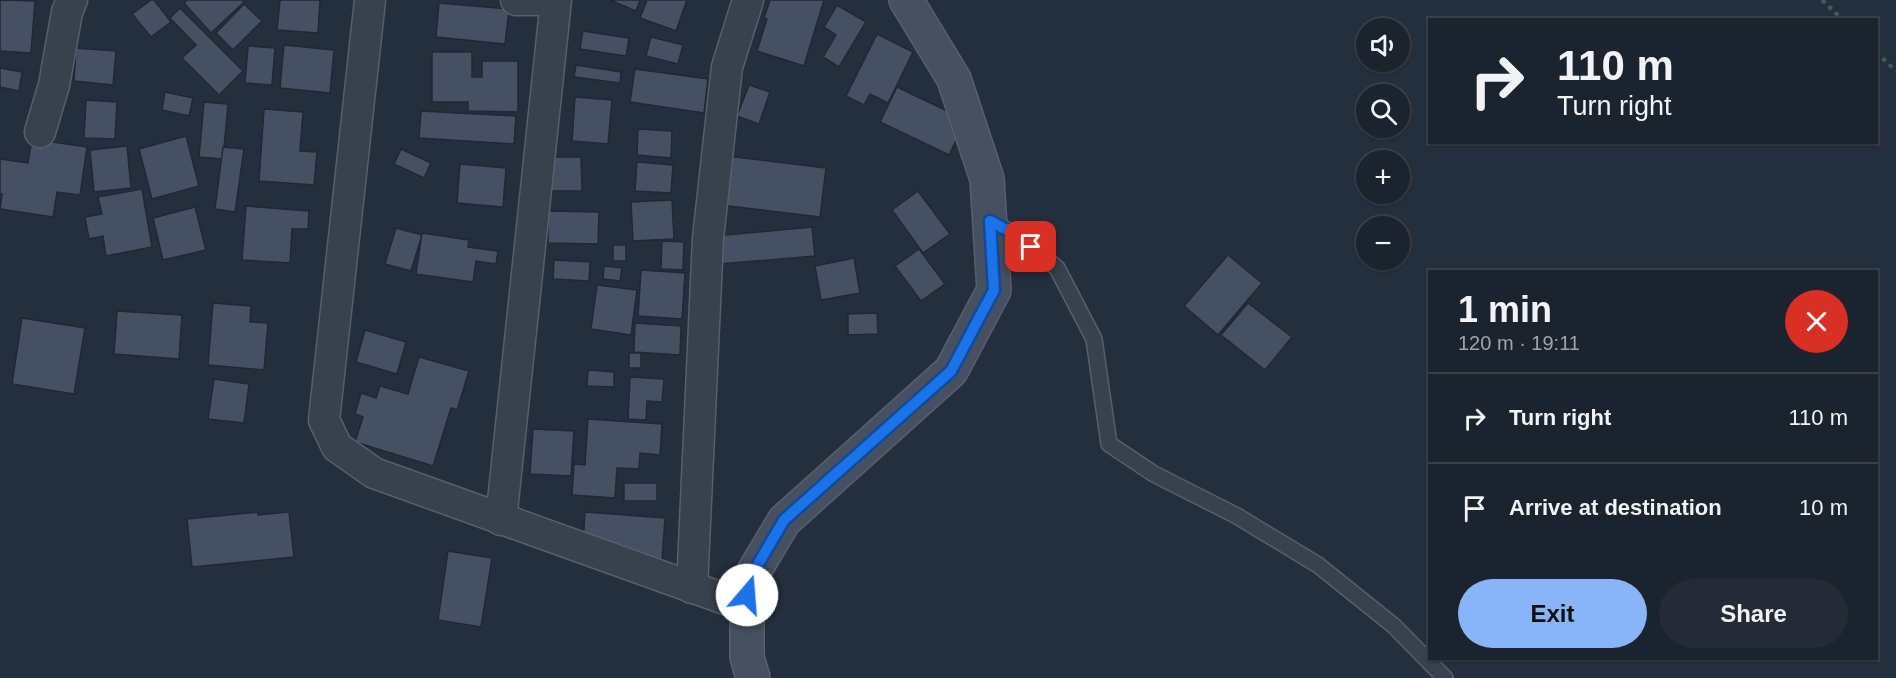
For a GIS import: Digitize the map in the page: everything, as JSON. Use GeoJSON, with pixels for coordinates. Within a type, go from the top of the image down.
{"type":"FeatureCollection","features":[{"type":"Feature","properties":{"kind":"main road"},"geometry":{"type":"LineString","coordinates":[[753,678],[747,657],[747,583],[784,520],[951,371],[994,290],[987,179],[954,79],[906,0]]}},
{"type":"Feature","properties":{"kind":"street"},"geometry":{"type":"LineString","coordinates":[[40,132],[54,85],[67,12],[72,0]]}},
{"type":"Feature","properties":{"kind":"street"},"geometry":{"type":"LineString","coordinates":[[370,0],[324,420],[337,447],[374,473],[747,608]]}},
{"type":"Feature","properties":{"kind":"street"},"geometry":{"type":"LineString","coordinates":[[501,520],[555,0],[516,0]]}},
{"type":"Feature","properties":{"kind":"street"},"geometry":{"type":"LineString","coordinates":[[692,588],[708,238],[727,67],[748,0]]}},
{"type":"Feature","properties":{"kind":"lane"},"geometry":{"type":"LineString","coordinates":[[990,221],[1018,236],[1057,268],[1094,339],[1109,444],[1154,474],[1237,516],[1318,565],[1394,626],[1445,678]]}},
{"type":"Feature","properties":{"kind":"path"},"geometry":{"type":"LineString","coordinates":[[1822,0],[1841,18]]}},
{"type":"Feature","properties":{"kind":"path"},"geometry":{"type":"LineString","coordinates":[[1878,54],[1896,71]]}},
{"type":"Feature","properties":{"kind":"building"},"geometry":{"type":"Polygon","coordinates":[[[0,0],[35,1],[31,53],[0,51],[0,0]]]}},
{"type":"Feature","properties":{"kind":"building"},"geometry":{"type":"Polygon","coordinates":[[[154,0],[171,22],[151,37],[132,14],[154,0]]]}},
{"type":"Feature","properties":{"kind":"building"},"geometry":{"type":"Polygon","coordinates":[[[187,0],[242,0],[244,2],[211,33],[184,3],[187,0]]]}},
{"type":"Feature","properties":{"kind":"building"},"geometry":{"type":"Polygon","coordinates":[[[280,0],[320,0],[318,33],[277,30],[280,0]]]}},
{"type":"Feature","properties":{"kind":"building"},"geometry":{"type":"Polygon","coordinates":[[[610,0],[640,0],[636,11],[610,0]]]}},
{"type":"Feature","properties":{"kind":"building"},"geometry":{"type":"Polygon","coordinates":[[[647,0],[687,0],[676,31],[640,18],[647,0]]]}},
{"type":"Feature","properties":{"kind":"building"},"geometry":{"type":"Polygon","coordinates":[[[770,0],[824,0],[804,66],[757,51],[770,0]]]}},
{"type":"Feature","properties":{"kind":"building"},"geometry":{"type":"Polygon","coordinates":[[[439,3],[509,9],[505,44],[436,37],[439,3]]]}},
{"type":"Feature","properties":{"kind":"building"},"geometry":{"type":"Polygon","coordinates":[[[244,4],[262,21],[233,50],[216,33],[244,4]]]}},
{"type":"Feature","properties":{"kind":"building"},"geometry":{"type":"Polygon","coordinates":[[[837,5],[866,22],[839,67],[823,57],[836,35],[824,27],[837,5]]]}},
{"type":"Feature","properties":{"kind":"building"},"geometry":{"type":"Polygon","coordinates":[[[180,8],[243,71],[219,95],[182,58],[196,45],[170,18],[180,8]]]}},
{"type":"Feature","properties":{"kind":"building"},"geometry":{"type":"Polygon","coordinates":[[[583,31],[629,38],[626,56],[580,49],[583,31]]]}},
{"type":"Feature","properties":{"kind":"building"},"geometry":{"type":"Polygon","coordinates":[[[877,34],[913,52],[888,103],[870,94],[864,105],[846,96],[877,34]]]}},
{"type":"Feature","properties":{"kind":"building"},"geometry":{"type":"Polygon","coordinates":[[[651,37],[683,45],[678,64],[646,56],[651,37]]]}},
{"type":"Feature","properties":{"kind":"building"},"geometry":{"type":"Polygon","coordinates":[[[284,45],[334,50],[330,93],[280,88],[284,45]]]}},
{"type":"Feature","properties":{"kind":"building"},"geometry":{"type":"Polygon","coordinates":[[[248,46],[275,48],[272,85],[245,83],[248,46]]]}},
{"type":"Feature","properties":{"kind":"building"},"geometry":{"type":"Polygon","coordinates":[[[76,48],[116,51],[113,85],[74,81],[76,48]]]}},
{"type":"Feature","properties":{"kind":"building"},"geometry":{"type":"Polygon","coordinates":[[[432,52],[472,52],[472,77],[482,77],[482,61],[518,61],[518,112],[468,111],[468,102],[432,102],[432,52]]]}},
{"type":"Feature","properties":{"kind":"building"},"geometry":{"type":"Polygon","coordinates":[[[576,65],[621,72],[620,83],[574,77],[576,65]]]}},
{"type":"Feature","properties":{"kind":"building"},"geometry":{"type":"Polygon","coordinates":[[[0,68],[22,72],[19,91],[0,87],[0,68]]]}},
{"type":"Feature","properties":{"kind":"building"},"geometry":{"type":"Polygon","coordinates":[[[635,69],[708,79],[704,113],[630,102],[635,69]]]}},
{"type":"Feature","properties":{"kind":"building"},"geometry":{"type":"Polygon","coordinates":[[[749,85],[770,92],[759,124],[737,116],[749,85]]]}},
{"type":"Feature","properties":{"kind":"building"},"geometry":{"type":"Polygon","coordinates":[[[897,87],[966,120],[949,155],[880,122],[897,87]]]}},
{"type":"Feature","properties":{"kind":"building"},"geometry":{"type":"Polygon","coordinates":[[[165,92],[193,98],[189,116],[162,110],[165,92]]]}},
{"type":"Feature","properties":{"kind":"building"},"geometry":{"type":"Polygon","coordinates":[[[575,97],[612,100],[608,144],[572,141],[575,97]]]}},
{"type":"Feature","properties":{"kind":"building"},"geometry":{"type":"Polygon","coordinates":[[[86,100],[117,102],[115,139],[84,138],[86,100]]]}},
{"type":"Feature","properties":{"kind":"building"},"geometry":{"type":"Polygon","coordinates":[[[204,102],[228,104],[223,159],[199,157],[204,102]]]}},
{"type":"Feature","properties":{"kind":"building"},"geometry":{"type":"Polygon","coordinates":[[[264,109],[303,112],[300,151],[317,152],[314,185],[259,181],[264,109]]]}},
{"type":"Feature","properties":{"kind":"building"},"geometry":{"type":"Polygon","coordinates":[[[421,111],[516,116],[514,144],[419,138],[421,111]]]}},
{"type":"Feature","properties":{"kind":"building"},"geometry":{"type":"Polygon","coordinates":[[[638,129],[672,131],[671,158],[637,155],[638,129]]]}},
{"type":"Feature","properties":{"kind":"building"},"geometry":{"type":"Polygon","coordinates":[[[186,136],[199,186],[152,199],[139,149],[186,136]]]}},
{"type":"Feature","properties":{"kind":"building"},"geometry":{"type":"Polygon","coordinates":[[[32,139],[87,147],[80,195],[57,192],[53,217],[0,209],[2,194],[0,194],[0,159],[28,163],[32,139]]]}},
{"type":"Feature","properties":{"kind":"building"},"geometry":{"type":"Polygon","coordinates":[[[127,146],[131,188],[94,192],[90,150],[127,146]]]}},
{"type":"Feature","properties":{"kind":"building"},"geometry":{"type":"Polygon","coordinates":[[[223,147],[244,149],[235,212],[215,209],[223,147]]]}},
{"type":"Feature","properties":{"kind":"building"},"geometry":{"type":"Polygon","coordinates":[[[401,149],[431,163],[424,178],[394,164],[401,149]]]}},
{"type":"Feature","properties":{"kind":"building"},"geometry":{"type":"Polygon","coordinates":[[[720,155],[826,168],[820,217],[713,204],[720,155]]]}},
{"type":"Feature","properties":{"kind":"building"},"geometry":{"type":"Polygon","coordinates":[[[551,157],[581,157],[582,191],[551,191],[551,157]]]}},
{"type":"Feature","properties":{"kind":"building"},"geometry":{"type":"Polygon","coordinates":[[[637,162],[673,165],[671,193],[635,191],[637,162]]]}},
{"type":"Feature","properties":{"kind":"building"},"geometry":{"type":"Polygon","coordinates":[[[460,164],[506,168],[503,207],[457,203],[460,164]]]}},
{"type":"Feature","properties":{"kind":"building"},"geometry":{"type":"Polygon","coordinates":[[[142,189],[152,247],[106,256],[103,236],[89,239],[85,217],[102,214],[98,197],[142,189]]]}},
{"type":"Feature","properties":{"kind":"building"},"geometry":{"type":"Polygon","coordinates":[[[918,191],[950,234],[923,253],[892,210],[918,191]]]}},
{"type":"Feature","properties":{"kind":"building"},"geometry":{"type":"Polygon","coordinates":[[[672,200],[674,239],[633,241],[631,202],[672,200]]]}},
{"type":"Feature","properties":{"kind":"building"},"geometry":{"type":"Polygon","coordinates":[[[246,206],[309,211],[308,229],[292,229],[290,263],[242,260],[246,206]]]}},
{"type":"Feature","properties":{"kind":"building"},"geometry":{"type":"Polygon","coordinates":[[[195,207],[206,250],[163,260],[153,218],[195,207]]]}},
{"type":"Feature","properties":{"kind":"building"},"geometry":{"type":"Polygon","coordinates":[[[548,211],[599,212],[598,244],[548,243],[548,211]]]}},
{"type":"Feature","properties":{"kind":"building"},"geometry":{"type":"Polygon","coordinates":[[[812,227],[815,256],[707,265],[704,237],[812,227]]]}},
{"type":"Feature","properties":{"kind":"building"},"geometry":{"type":"Polygon","coordinates":[[[396,228],[422,235],[411,271],[385,264],[396,228]]]}},
{"type":"Feature","properties":{"kind":"building"},"geometry":{"type":"Polygon","coordinates":[[[422,233],[469,240],[468,247],[498,251],[496,264],[476,261],[473,282],[416,274],[422,233]]]}},
{"type":"Feature","properties":{"kind":"building"},"geometry":{"type":"Polygon","coordinates":[[[662,241],[684,242],[683,270],[661,269],[662,241]]]}},
{"type":"Feature","properties":{"kind":"building"},"geometry":{"type":"Polygon","coordinates":[[[613,245],[626,245],[626,261],[613,261],[613,245]]]}},
{"type":"Feature","properties":{"kind":"building"},"geometry":{"type":"Polygon","coordinates":[[[919,249],[945,284],[921,301],[895,266],[919,249]]]}},
{"type":"Feature","properties":{"kind":"building"},"geometry":{"type":"Polygon","coordinates":[[[1228,255],[1262,283],[1218,335],[1184,306],[1228,255]]]}},
{"type":"Feature","properties":{"kind":"building"},"geometry":{"type":"Polygon","coordinates":[[[854,258],[860,293],[821,300],[815,266],[854,258]]]}},
{"type":"Feature","properties":{"kind":"building"},"geometry":{"type":"Polygon","coordinates":[[[554,260],[590,262],[589,281],[553,279],[554,260]]]}},
{"type":"Feature","properties":{"kind":"building"},"geometry":{"type":"Polygon","coordinates":[[[604,266],[622,268],[620,281],[603,279],[604,266]]]}},
{"type":"Feature","properties":{"kind":"building"},"geometry":{"type":"Polygon","coordinates":[[[641,270],[685,273],[682,319],[638,316],[641,270]]]}},
{"type":"Feature","properties":{"kind":"building"},"geometry":{"type":"Polygon","coordinates":[[[597,285],[637,290],[631,335],[591,329],[597,285]]]}},
{"type":"Feature","properties":{"kind":"building"},"geometry":{"type":"Polygon","coordinates":[[[213,303],[251,306],[250,322],[268,323],[264,370],[208,365],[213,303]]]}},
{"type":"Feature","properties":{"kind":"building"},"geometry":{"type":"Polygon","coordinates":[[[1248,303],[1292,337],[1265,370],[1221,335],[1248,303]]]}},
{"type":"Feature","properties":{"kind":"building"},"geometry":{"type":"Polygon","coordinates":[[[117,311],[182,315],[179,359],[114,354],[117,311]]]}},
{"type":"Feature","properties":{"kind":"building"},"geometry":{"type":"Polygon","coordinates":[[[877,313],[878,334],[848,335],[848,314],[877,313]]]}},
{"type":"Feature","properties":{"kind":"building"},"geometry":{"type":"Polygon","coordinates":[[[22,318],[85,328],[74,394],[12,384],[22,318]]]}},
{"type":"Feature","properties":{"kind":"building"},"geometry":{"type":"Polygon","coordinates":[[[635,323],[681,326],[680,355],[634,352],[635,323]]]}},
{"type":"Feature","properties":{"kind":"building"},"geometry":{"type":"Polygon","coordinates":[[[365,330],[406,342],[397,374],[356,362],[365,330]]]}},
{"type":"Feature","properties":{"kind":"building"},"geometry":{"type":"Polygon","coordinates":[[[629,353],[641,353],[641,368],[629,368],[629,353]]]}},
{"type":"Feature","properties":{"kind":"building"},"geometry":{"type":"Polygon","coordinates":[[[419,357],[469,371],[457,410],[451,408],[433,466],[355,442],[363,417],[355,414],[361,393],[376,398],[380,386],[408,394],[419,357]]]}},
{"type":"Feature","properties":{"kind":"building"},"geometry":{"type":"Polygon","coordinates":[[[588,370],[614,372],[614,387],[587,386],[588,370]]]}},
{"type":"Feature","properties":{"kind":"building"},"geometry":{"type":"Polygon","coordinates":[[[630,377],[664,379],[662,402],[647,401],[646,420],[628,419],[630,377]]]}},
{"type":"Feature","properties":{"kind":"building"},"geometry":{"type":"Polygon","coordinates":[[[214,379],[249,384],[244,423],[208,419],[214,379]]]}},
{"type":"Feature","properties":{"kind":"building"},"geometry":{"type":"Polygon","coordinates":[[[588,419],[662,424],[660,455],[640,453],[639,469],[617,468],[615,498],[572,495],[574,464],[585,465],[588,419]]]}},
{"type":"Feature","properties":{"kind":"building"},"geometry":{"type":"Polygon","coordinates":[[[533,429],[574,431],[571,476],[530,474],[533,429]]]}},
{"type":"Feature","properties":{"kind":"building"},"geometry":{"type":"Polygon","coordinates":[[[624,483],[657,483],[657,501],[624,501],[624,483]]]}},
{"type":"Feature","properties":{"kind":"building"},"geometry":{"type":"Polygon","coordinates":[[[258,512],[258,515],[289,512],[294,557],[192,567],[187,519],[258,512]]]}},
{"type":"Feature","properties":{"kind":"building"},"geometry":{"type":"Polygon","coordinates":[[[585,512],[665,518],[662,561],[583,543],[585,512]]]}},
{"type":"Feature","properties":{"kind":"building"},"geometry":{"type":"Polygon","coordinates":[[[448,551],[492,558],[481,627],[438,620],[448,551]]]}},
{"type":"Feature","properties":{"kind":"route"},"geometry":{"type":"LineString","coordinates":[[747,595],[747,583],[784,520],[951,371],[994,290],[990,221],[1018,236],[1031,247]]}}]}
